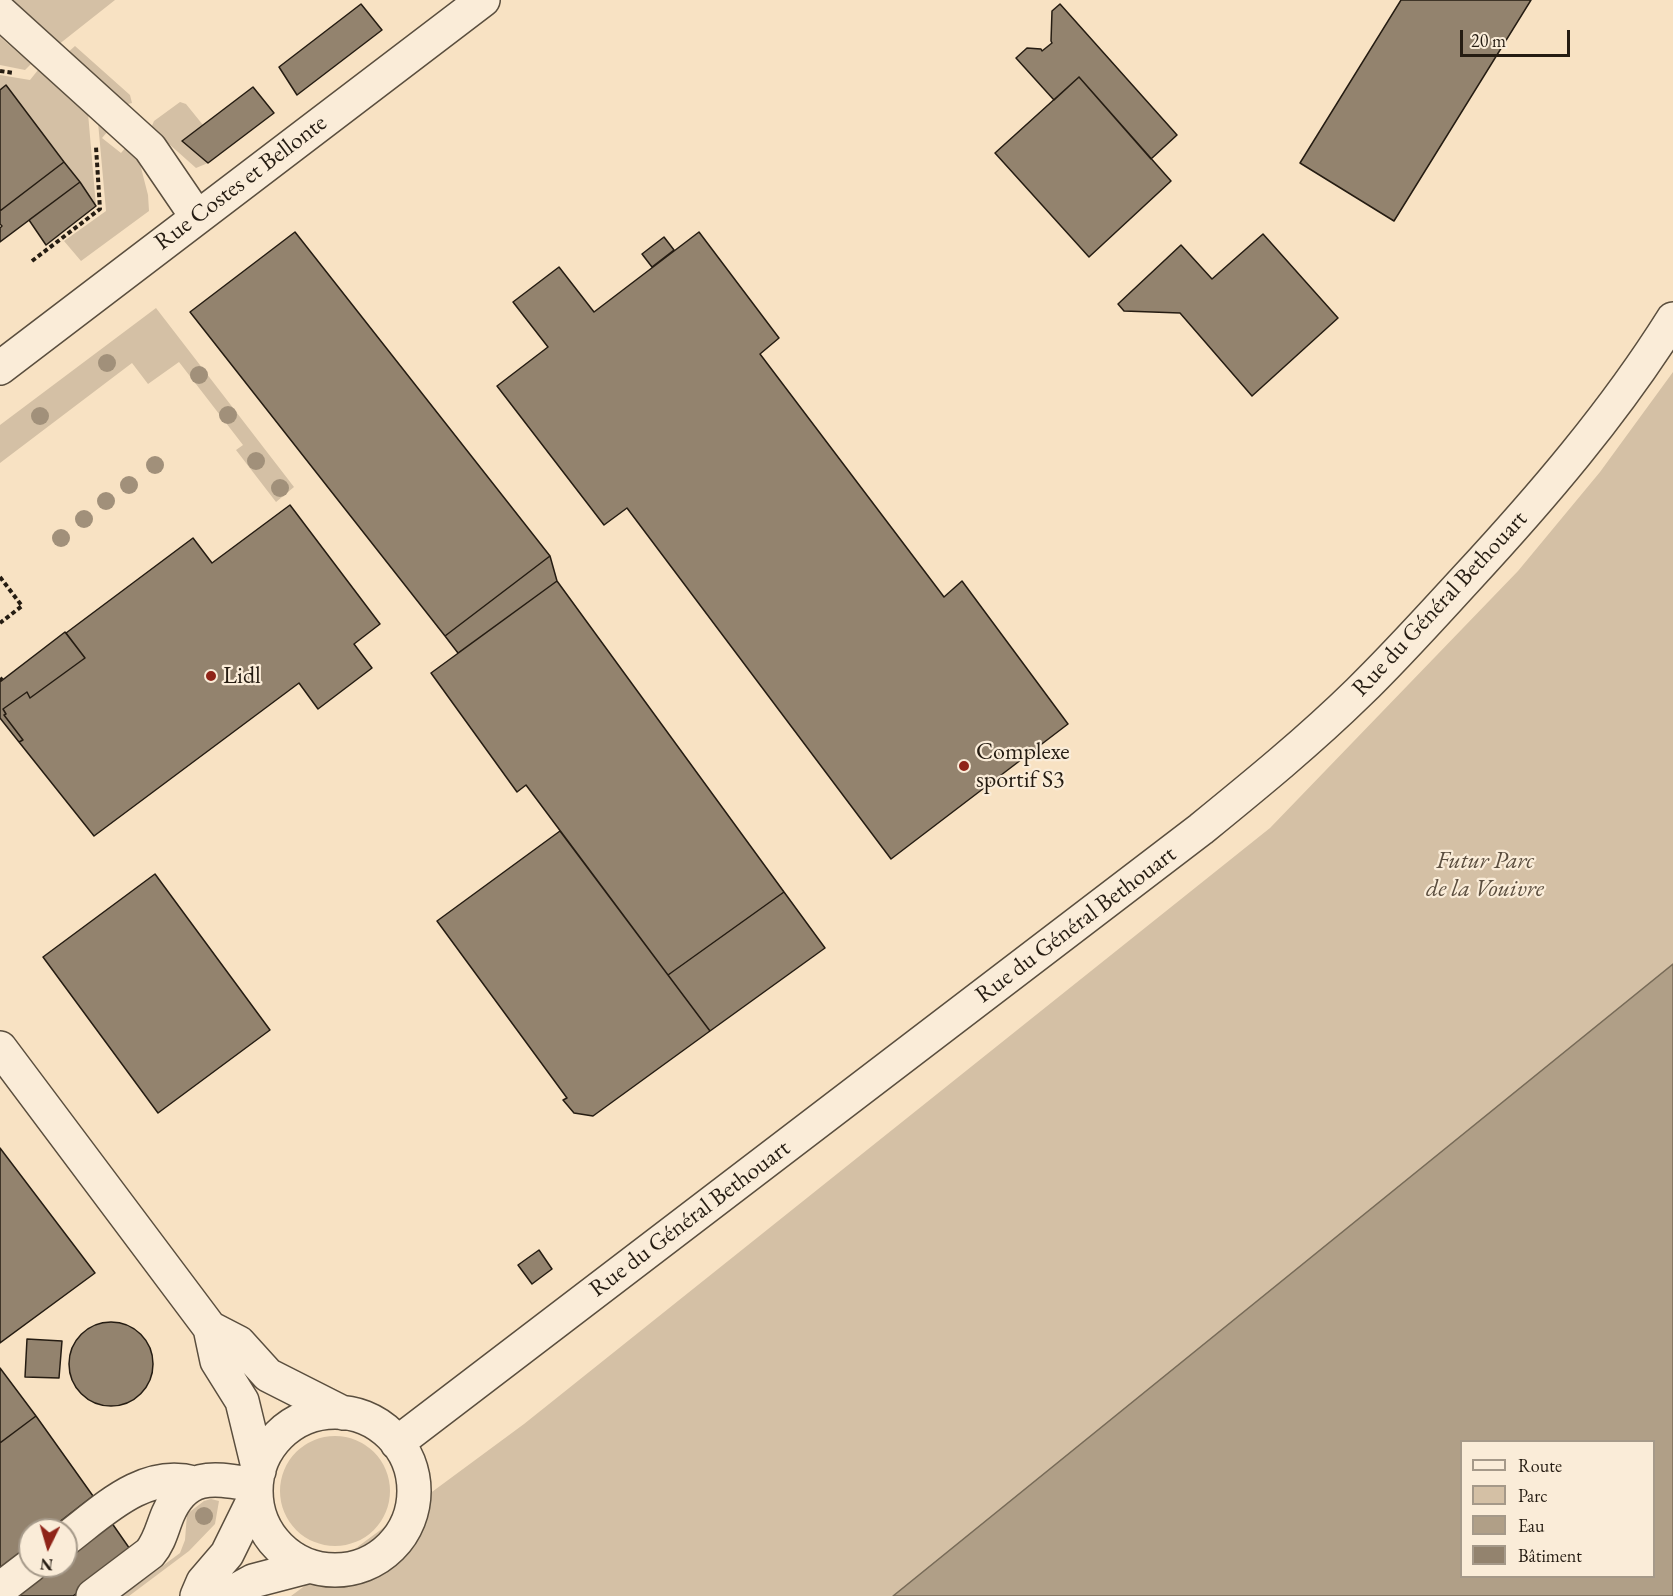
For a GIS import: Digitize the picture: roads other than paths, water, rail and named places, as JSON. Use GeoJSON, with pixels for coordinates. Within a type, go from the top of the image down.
{"type":"FeatureCollection","features":[{"type":"Feature","properties":{"kind":"street","name":"Rue Costes et Bellonte"},"geometry":{"type":"LineString","coordinates":[[0,368],[483,0]]}},
{"type":"Feature","properties":{"kind":"street"},"geometry":{"type":"LineString","coordinates":[[0,12],[150,148],[196,217]]}},
{"type":"Feature","properties":{"kind":"street","name":"Rue du Général Bethouart"},"geometry":{"type":"LineString","coordinates":[[397,1443],[1201,829],[1274,770],[1360,691],[1501,541],[1557,477],[1610,410],[1673,320]]}},
{"type":"Feature","properties":{"kind":"street"},"geometry":{"type":"LineString","coordinates":[[0,1048],[210,1328],[217,1360],[242,1401],[257,1483],[262,1523],[272,1539],[285,1552],[310,1566],[341,1570],[356,1567],[384,1554],[399,1537],[410,1516],[414,1485],[405,1456],[386,1432],[373,1422],[359,1416],[343,1413],[315,1415],[290,1426],[271,1446],[257,1483],[227,1554],[203,1582],[197,1596]]}},
{"type":"Feature","properties":{"kind":"street"},"geometry":{"type":"LineString","coordinates":[[210,1328],[239,1343],[268,1375],[343,1413]]}},
{"type":"Feature","properties":{"kind":"street"},"geometry":{"type":"LineString","coordinates":[[78,1530],[133,1490],[153,1482],[172,1479],[194,1483]]}},
{"type":"Feature","properties":{"kind":"street"},"geometry":{"type":"LineString","coordinates":[[93,1596],[150,1553],[160,1538],[168,1514],[182,1490],[194,1483],[215,1479],[257,1483]]}},
{"type":"Feature","properties":{"kind":"street"},"geometry":{"type":"LineString","coordinates":[[226,1596],[253,1581],[310,1566]]}},
{"type":"Feature","properties":{"kind":"street"},"geometry":{"type":"LineString","coordinates":[[0,1589],[18,1575]]}},
{"type":"Feature","properties":{"kind":"water"},"geometry":{"type":"Polygon","coordinates":[[[1673,964],[1673,1596],[893,1596],[1673,964]]]}},
{"type":"Feature","properties":{"kind":"place","name":"Lidl"},"geometry":{"type":"Point","coordinates":[211,676]}},
{"type":"Feature","properties":{"kind":"place","name":"Complexe sportif S3"},"geometry":{"type":"Point","coordinates":[964,766]}},
{"type":"Feature","properties":{"kind":"park label","name":"Futur Parc de la Vouivre"},"geometry":{"type":"Point","coordinates":[1485,875]}}]}
